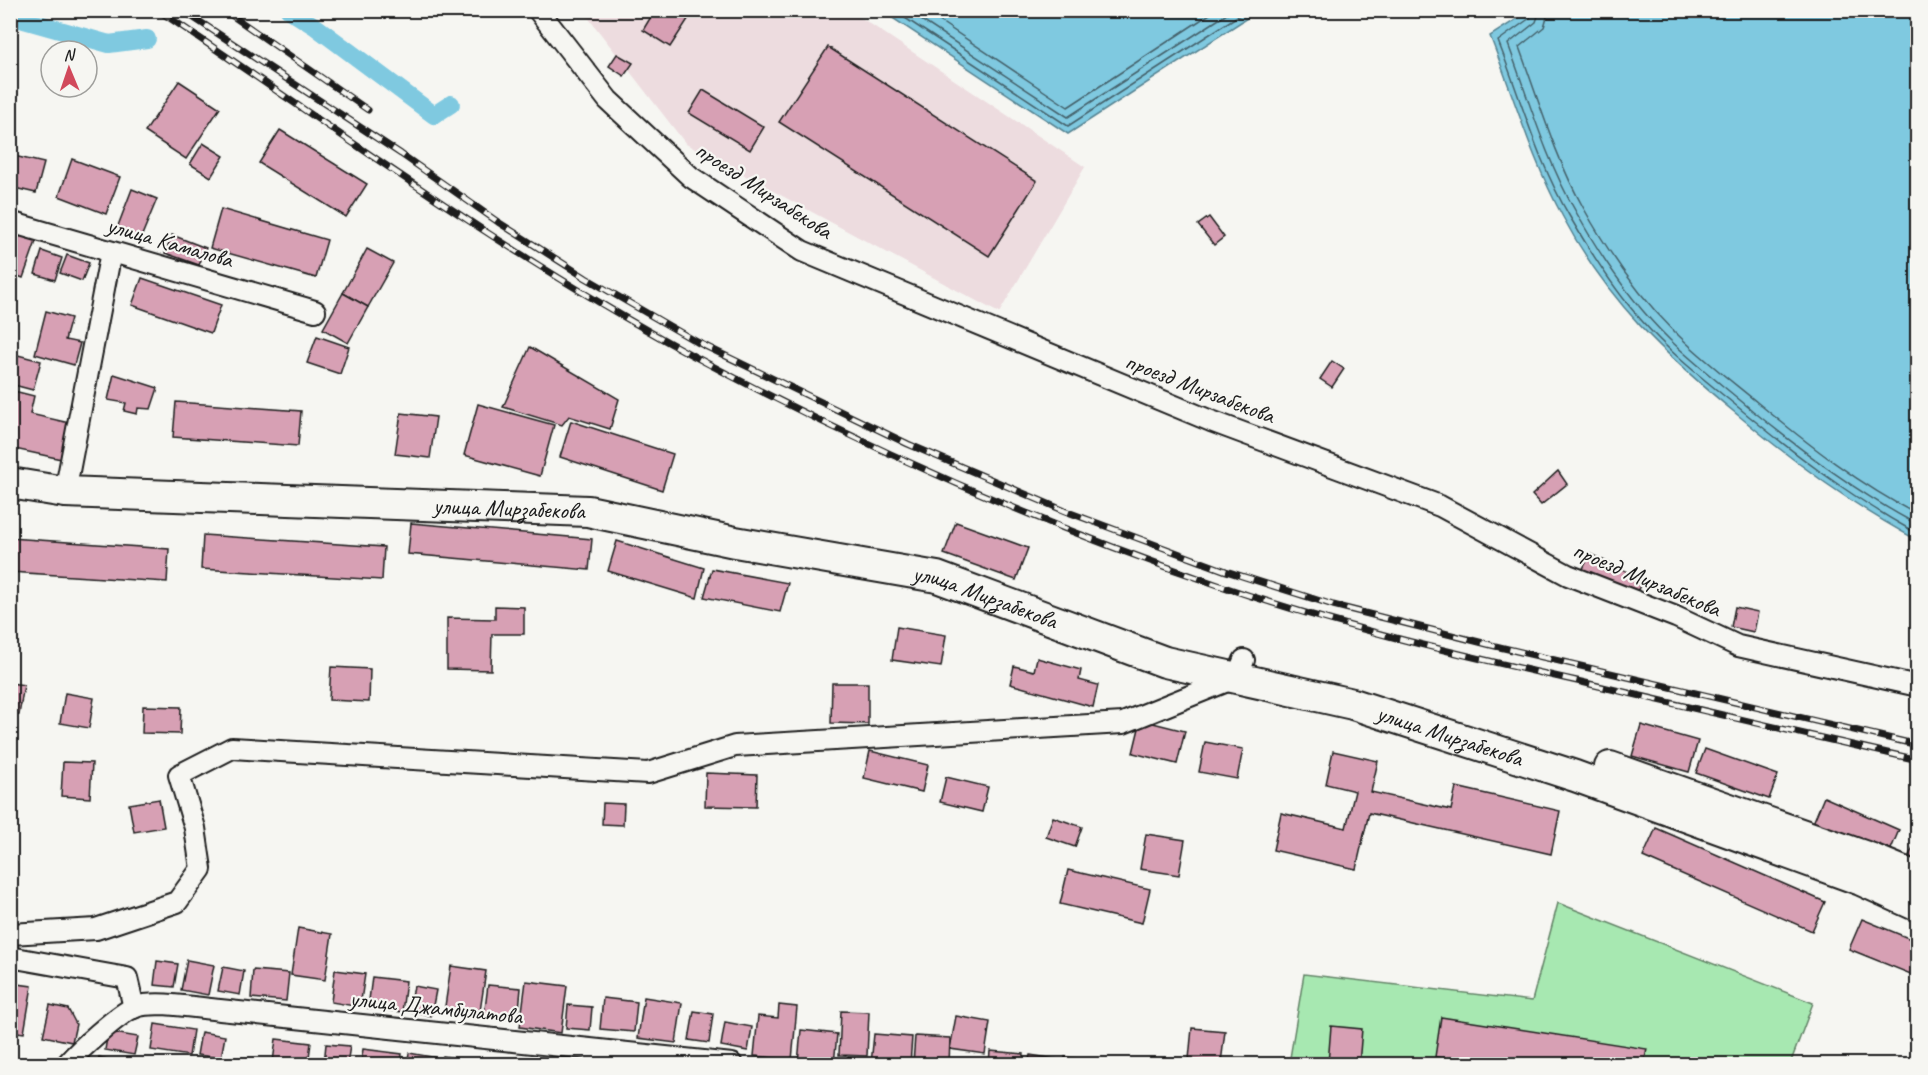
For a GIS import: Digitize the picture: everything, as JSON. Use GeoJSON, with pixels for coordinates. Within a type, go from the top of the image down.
{"type":"FeatureCollection","features":[{"type":"Feature","properties":{"kind":"main road","name":"улица Мирзабекова"},"geometry":{"type":"LineString","coordinates":[[10,468],[66,484]]}},
{"type":"Feature","properties":{"kind":"main road","name":"улица Мирзабекова"},"geometry":{"type":"LineString","coordinates":[[10,483],[588,511],[735,542],[937,577],[1165,662],[1240,668],[1370,689],[1582,757],[1872,858],[1917,878]]}},
{"type":"Feature","properties":{"kind":"main road","name":"улица Мирзабекова"},"geometry":{"type":"LineString","coordinates":[[1240,668],[1575,776],[1861,880],[1917,906]]}},
{"type":"Feature","properties":{"kind":"street","name":"проезд Мирзабекова"},"geometry":{"type":"LineString","coordinates":[[538,10],[608,100],[692,177],[802,251],[1170,404],[1440,506],[1568,575],[1676,617],[1738,646],[1917,686]]}},
{"type":"Feature","properties":{"kind":"street","name":"улица Камалова"},"geometry":{"type":"LineString","coordinates":[[10,222],[315,311]]}},
{"type":"Feature","properties":{"kind":"street"},"geometry":{"type":"LineString","coordinates":[[66,484],[111,252]]}},
{"type":"Feature","properties":{"kind":"street"},"geometry":{"type":"LineString","coordinates":[[10,934],[96,929],[177,902],[201,869],[195,828],[178,775],[231,748],[648,773],[735,746],[1122,723],[1240,668]]}},
{"type":"Feature","properties":{"kind":"street"},"geometry":{"type":"LineString","coordinates":[[10,957],[127,978],[134,1008],[79,1049],[67,1065]]}},
{"type":"Feature","properties":{"kind":"street","name":"улица Джамбулатова"},"geometry":{"type":"LineString","coordinates":[[134,1008],[152,1005],[220,1010],[732,1065]]}},
{"type":"Feature","properties":{"kind":"shaded area"},"geometry":{"type":"Polygon","coordinates":[[[583,11],[851,11],[1085,167],[999,313],[686,144],[583,11]]]}},
{"type":"Feature","properties":{"kind":"green space"},"geometry":{"type":"Polygon","coordinates":[[[1558,903],[1813,1003],[1790,1064],[1289,1064],[1304,974],[1532,1001],[1558,903]]]}},
{"type":"Feature","properties":{"kind":"water"},"geometry":{"type":"Polygon","coordinates":[[[1531,10],[1917,11],[1917,540],[1870,513],[1825,483],[1739,416],[1687,372],[1640,326],[1599,276],[1580,247],[1552,195],[1490,36],[1531,10]]]}},
{"type":"Feature","properties":{"kind":"water"},"geometry":{"type":"Polygon","coordinates":[[[882,11],[1258,11],[1068,134],[882,11]]]}},
{"type":"Feature","properties":{"kind":"building"},"geometry":{"type":"Polygon","coordinates":[[[655,10],[694,10],[670,47],[643,30],[655,10]]]}},
{"type":"Feature","properties":{"kind":"building"},"geometry":{"type":"Polygon","coordinates":[[[828,47],[1037,181],[989,256],[779,122],[828,47]]]}},
{"type":"Feature","properties":{"kind":"building"},"geometry":{"type":"Polygon","coordinates":[[[617,54],[633,63],[624,76],[609,66],[617,54]]]}},
{"type":"Feature","properties":{"kind":"building"},"geometry":{"type":"Polygon","coordinates":[[[179,81],[220,108],[186,159],[145,132],[179,81]]]}},
{"type":"Feature","properties":{"kind":"building"},"geometry":{"type":"Polygon","coordinates":[[[703,90],[764,127],[750,150],[689,113],[703,90]]]}},
{"type":"Feature","properties":{"kind":"building"},"geometry":{"type":"Polygon","coordinates":[[[10,108],[19,112],[10,134],[10,108]]]}},
{"type":"Feature","properties":{"kind":"building"},"geometry":{"type":"Polygon","coordinates":[[[280,130],[367,184],[346,217],[259,163],[280,130]]]}},
{"type":"Feature","properties":{"kind":"building"},"geometry":{"type":"Polygon","coordinates":[[[203,143],[224,156],[211,177],[190,164],[203,143]]]}},
{"type":"Feature","properties":{"kind":"building"},"geometry":{"type":"Polygon","coordinates":[[[14,156],[44,163],[36,193],[10,187],[14,156]]]}},
{"type":"Feature","properties":{"kind":"building"},"geometry":{"type":"Polygon","coordinates":[[[72,159],[120,177],[106,214],[59,196],[72,159]]]}},
{"type":"Feature","properties":{"kind":"building"},"geometry":{"type":"Polygon","coordinates":[[[132,189],[157,199],[140,240],[116,231],[132,189]]]}},
{"type":"Feature","properties":{"kind":"building"},"geometry":{"type":"Polygon","coordinates":[[[221,209],[327,240],[316,278],[210,248],[221,209]]]}},
{"type":"Feature","properties":{"kind":"building"},"geometry":{"type":"Polygon","coordinates":[[[1209,217],[1224,237],[1214,245],[1198,225],[1209,217]]]}},
{"type":"Feature","properties":{"kind":"building"},"geometry":{"type":"Polygon","coordinates":[[[10,227],[21,231],[11,258],[10,258],[10,227]]]}},
{"type":"Feature","properties":{"kind":"building"},"geometry":{"type":"Polygon","coordinates":[[[21,231],[38,236],[23,278],[10,273],[10,262],[21,231]]]}},
{"type":"Feature","properties":{"kind":"building"},"geometry":{"type":"Polygon","coordinates":[[[172,235],[206,248],[199,265],[165,253],[172,235]]]}},
{"type":"Feature","properties":{"kind":"building"},"geometry":{"type":"Polygon","coordinates":[[[367,249],[393,263],[368,307],[343,293],[367,249]]]}},
{"type":"Feature","properties":{"kind":"building"},"geometry":{"type":"Polygon","coordinates":[[[42,251],[62,258],[55,280],[35,274],[42,251]]]}},
{"type":"Feature","properties":{"kind":"building"},"geometry":{"type":"Polygon","coordinates":[[[67,255],[89,263],[82,281],[60,273],[67,255]]]}},
{"type":"Feature","properties":{"kind":"building"},"geometry":{"type":"Polygon","coordinates":[[[142,278],[221,305],[211,333],[132,305],[142,278]]]}},
{"type":"Feature","properties":{"kind":"building"},"geometry":{"type":"Polygon","coordinates":[[[343,293],[368,307],[348,343],[323,329],[343,293]]]}},
{"type":"Feature","properties":{"kind":"building"},"geometry":{"type":"Polygon","coordinates":[[[46,311],[71,318],[65,340],[80,343],[74,365],[35,354],[46,311]]]}},
{"type":"Feature","properties":{"kind":"building"},"geometry":{"type":"Polygon","coordinates":[[[317,336],[349,347],[340,374],[307,363],[317,336]]]}},
{"type":"Feature","properties":{"kind":"building"},"geometry":{"type":"Polygon","coordinates":[[[530,347],[619,399],[610,429],[569,416],[562,425],[503,407],[530,347]]]}},
{"type":"Feature","properties":{"kind":"building"},"geometry":{"type":"Polygon","coordinates":[[[14,354],[41,361],[33,390],[10,384],[14,354]]]}},
{"type":"Feature","properties":{"kind":"building"},"geometry":{"type":"Polygon","coordinates":[[[1332,361],[1344,369],[1332,387],[1320,379],[1332,361]]]}},
{"type":"Feature","properties":{"kind":"building"},"geometry":{"type":"Polygon","coordinates":[[[114,374],[158,388],[151,409],[138,408],[137,414],[124,411],[126,403],[108,400],[114,374]]]}},
{"type":"Feature","properties":{"kind":"building"},"geometry":{"type":"Polygon","coordinates":[[[10,390],[34,396],[30,414],[74,424],[66,460],[10,448],[10,390]]]}},
{"type":"Feature","properties":{"kind":"building"},"geometry":{"type":"Polygon","coordinates":[[[176,402],[301,411],[298,446],[173,437],[176,402]]]}},
{"type":"Feature","properties":{"kind":"building"},"geometry":{"type":"Polygon","coordinates":[[[478,404],[554,425],[540,476],[464,455],[478,404]]]}},
{"type":"Feature","properties":{"kind":"building"},"geometry":{"type":"Polygon","coordinates":[[[401,413],[436,417],[430,458],[395,454],[401,413]]]}},
{"type":"Feature","properties":{"kind":"building"},"geometry":{"type":"Polygon","coordinates":[[[571,421],[673,454],[662,490],[560,457],[571,421]]]}},
{"type":"Feature","properties":{"kind":"building"},"geometry":{"type":"Polygon","coordinates":[[[1558,471],[1567,484],[1541,505],[1532,495],[1558,471]]]}},
{"type":"Feature","properties":{"kind":"building"},"geometry":{"type":"Polygon","coordinates":[[[956,522],[1028,548],[1016,580],[944,554],[956,522]]]}},
{"type":"Feature","properties":{"kind":"building"},"geometry":{"type":"Polygon","coordinates":[[[411,523],[592,539],[589,570],[408,554],[411,523]]]}},
{"type":"Feature","properties":{"kind":"building"},"geometry":{"type":"Polygon","coordinates":[[[203,535],[384,547],[382,580],[201,569],[203,535]]]}},
{"type":"Feature","properties":{"kind":"building"},"geometry":{"type":"Polygon","coordinates":[[[10,538],[169,549],[167,582],[10,572],[10,538]]]}},
{"type":"Feature","properties":{"kind":"building"},"geometry":{"type":"Polygon","coordinates":[[[617,541],[704,568],[697,598],[608,571],[617,541]]]}},
{"type":"Feature","properties":{"kind":"building"},"geometry":{"type":"Polygon","coordinates":[[[1590,554],[1643,579],[1634,598],[1581,573],[1590,554]]]}},
{"type":"Feature","properties":{"kind":"building"},"geometry":{"type":"Polygon","coordinates":[[[712,569],[788,583],[780,612],[704,597],[712,569]]]}},
{"type":"Feature","properties":{"kind":"building"},"geometry":{"type":"Polygon","coordinates":[[[495,606],[524,607],[524,634],[492,634],[491,670],[447,669],[447,618],[495,619],[495,606]]]}},
{"type":"Feature","properties":{"kind":"building"},"geometry":{"type":"Polygon","coordinates":[[[1735,607],[1758,612],[1754,632],[1731,627],[1735,607]]]}},
{"type":"Feature","properties":{"kind":"building"},"geometry":{"type":"Polygon","coordinates":[[[897,627],[946,635],[941,667],[892,660],[897,627]]]}},
{"type":"Feature","properties":{"kind":"building"},"geometry":{"type":"Polygon","coordinates":[[[1037,658],[1081,670],[1079,680],[1098,685],[1093,707],[1010,684],[1014,666],[1034,671],[1037,658]]]}},
{"type":"Feature","properties":{"kind":"building"},"geometry":{"type":"Polygon","coordinates":[[[331,667],[370,669],[369,702],[329,700],[331,667]]]}},
{"type":"Feature","properties":{"kind":"building"},"geometry":{"type":"Polygon","coordinates":[[[10,683],[24,685],[19,715],[10,714],[10,683]]]}},
{"type":"Feature","properties":{"kind":"building"},"geometry":{"type":"Polygon","coordinates":[[[832,683],[868,683],[868,724],[831,723],[832,683]]]}},
{"type":"Feature","properties":{"kind":"building"},"geometry":{"type":"Polygon","coordinates":[[[65,693],[94,698],[89,728],[60,723],[65,693]]]}},
{"type":"Feature","properties":{"kind":"building"},"geometry":{"type":"Polygon","coordinates":[[[143,706],[181,707],[180,734],[142,733],[143,706]]]}},
{"type":"Feature","properties":{"kind":"building"},"geometry":{"type":"Polygon","coordinates":[[[1141,720],[1185,731],[1177,764],[1133,753],[1141,720]]]}},
{"type":"Feature","properties":{"kind":"building"},"geometry":{"type":"Polygon","coordinates":[[[1641,725],[1698,741],[1689,772],[1632,756],[1641,725]]]}},
{"type":"Feature","properties":{"kind":"building"},"geometry":{"type":"Polygon","coordinates":[[[1205,742],[1243,749],[1237,779],[1199,772],[1205,742]]]}},
{"type":"Feature","properties":{"kind":"building"},"geometry":{"type":"Polygon","coordinates":[[[1705,749],[1778,775],[1769,799],[1696,773],[1705,749]]]}},
{"type":"Feature","properties":{"kind":"building"},"geometry":{"type":"Polygon","coordinates":[[[870,751],[928,765],[922,792],[864,778],[870,751]]]}},
{"type":"Feature","properties":{"kind":"building"},"geometry":{"type":"Polygon","coordinates":[[[1333,751],[1378,761],[1371,792],[1451,810],[1456,787],[1560,811],[1551,854],[1369,813],[1356,869],[1273,850],[1281,813],[1346,828],[1355,791],[1326,784],[1333,751]]]}},
{"type":"Feature","properties":{"kind":"building"},"geometry":{"type":"Polygon","coordinates":[[[63,762],[92,763],[90,798],[61,796],[63,762]]]}},
{"type":"Feature","properties":{"kind":"building"},"geometry":{"type":"Polygon","coordinates":[[[706,773],[757,775],[756,807],[705,806],[706,773]]]}},
{"type":"Feature","properties":{"kind":"building"},"geometry":{"type":"Polygon","coordinates":[[[946,777],[988,787],[982,812],[940,802],[946,777]]]}},
{"type":"Feature","properties":{"kind":"building"},"geometry":{"type":"Polygon","coordinates":[[[1824,797],[1899,830],[1889,854],[1813,823],[1824,797]]]}},
{"type":"Feature","properties":{"kind":"building"},"geometry":{"type":"Polygon","coordinates":[[[159,799],[164,827],[134,832],[129,804],[159,799]]]}},
{"type":"Feature","properties":{"kind":"building"},"geometry":{"type":"Polygon","coordinates":[[[603,803],[624,804],[623,825],[602,824],[603,803]]]}},
{"type":"Feature","properties":{"kind":"building"},"geometry":{"type":"Polygon","coordinates":[[[1053,817],[1082,827],[1075,847],[1046,837],[1053,817]]]}},
{"type":"Feature","properties":{"kind":"building"},"geometry":{"type":"Polygon","coordinates":[[[1656,828],[1825,902],[1812,931],[1643,857],[1656,828]]]}},
{"type":"Feature","properties":{"kind":"building"},"geometry":{"type":"Polygon","coordinates":[[[1146,834],[1185,840],[1179,875],[1140,869],[1146,834]]]}},
{"type":"Feature","properties":{"kind":"building"},"geometry":{"type":"Polygon","coordinates":[[[1918,839],[1918,867],[1906,862],[1918,839]]]}},
{"type":"Feature","properties":{"kind":"building"},"geometry":{"type":"Polygon","coordinates":[[[1068,870],[1150,889],[1142,923],[1060,904],[1068,870]]]}},
{"type":"Feature","properties":{"kind":"building"},"geometry":{"type":"Polygon","coordinates":[[[1862,919],[1918,942],[1918,977],[1849,949],[1862,919]]]}},
{"type":"Feature","properties":{"kind":"building"},"geometry":{"type":"Polygon","coordinates":[[[298,928],[332,934],[325,980],[291,975],[298,928]]]}},
{"type":"Feature","properties":{"kind":"building"},"geometry":{"type":"Polygon","coordinates":[[[187,960],[214,965],[208,995],[181,990],[187,960]]]}},
{"type":"Feature","properties":{"kind":"building"},"geometry":{"type":"Polygon","coordinates":[[[157,961],[178,964],[174,987],[154,985],[157,961]]]}},
{"type":"Feature","properties":{"kind":"building"},"geometry":{"type":"Polygon","coordinates":[[[451,966],[486,971],[479,1018],[444,1013],[451,966]]]}},
{"type":"Feature","properties":{"kind":"building"},"geometry":{"type":"Polygon","coordinates":[[[223,967],[244,971],[240,995],[218,991],[223,967]]]}},
{"type":"Feature","properties":{"kind":"building"},"geometry":{"type":"Polygon","coordinates":[[[253,970],[289,973],[286,1001],[251,998],[253,970]]]}},
{"type":"Feature","properties":{"kind":"building"},"geometry":{"type":"Polygon","coordinates":[[[335,970],[365,974],[360,1007],[331,1002],[335,970]]]}},
{"type":"Feature","properties":{"kind":"building"},"geometry":{"type":"Polygon","coordinates":[[[372,977],[406,981],[402,1012],[368,1008],[372,977]]]}},
{"type":"Feature","properties":{"kind":"building"},"geometry":{"type":"Polygon","coordinates":[[[526,981],[567,986],[561,1033],[520,1027],[526,981]]]}},
{"type":"Feature","properties":{"kind":"building"},"geometry":{"type":"Polygon","coordinates":[[[10,983],[32,986],[24,1033],[10,1031],[10,983]]]}},
{"type":"Feature","properties":{"kind":"building"},"geometry":{"type":"Polygon","coordinates":[[[488,985],[521,988],[518,1020],[484,1017],[488,985]]]}},
{"type":"Feature","properties":{"kind":"building"},"geometry":{"type":"Polygon","coordinates":[[[414,986],[436,990],[431,1016],[409,1012],[414,986]]]}},
{"type":"Feature","properties":{"kind":"building"},"geometry":{"type":"Polygon","coordinates":[[[644,997],[682,1003],[676,1043],[638,1038],[644,997]]]}},
{"type":"Feature","properties":{"kind":"building"},"geometry":{"type":"Polygon","coordinates":[[[603,998],[637,1002],[634,1032],[600,1029],[603,998]]]}},
{"type":"Feature","properties":{"kind":"building"},"geometry":{"type":"Polygon","coordinates":[[[50,1005],[68,1009],[76,1024],[72,1042],[43,1036],[50,1005]]]}},
{"type":"Feature","properties":{"kind":"building"},"geometry":{"type":"Polygon","coordinates":[[[568,1005],[592,1007],[590,1030],[566,1028],[568,1005]]]}},
{"type":"Feature","properties":{"kind":"building"},"geometry":{"type":"Polygon","coordinates":[[[779,1005],[797,1007],[792,1060],[754,1056],[758,1016],[778,1018],[779,1005]]]}},
{"type":"Feature","properties":{"kind":"building"},"geometry":{"type":"Polygon","coordinates":[[[694,1011],[713,1014],[709,1043],[689,1040],[694,1011]]]}},
{"type":"Feature","properties":{"kind":"building"},"geometry":{"type":"Polygon","coordinates":[[[841,1011],[869,1012],[867,1056],[839,1055],[841,1011]]]}},
{"type":"Feature","properties":{"kind":"building"},"geometry":{"type":"Polygon","coordinates":[[[956,1016],[990,1022],[985,1054],[950,1049],[956,1016]]]}},
{"type":"Feature","properties":{"kind":"building"},"geometry":{"type":"Polygon","coordinates":[[[1441,1017],[1647,1049],[1644,1064],[1482,1064],[1435,1057],[1441,1017]]]}},
{"type":"Feature","properties":{"kind":"building"},"geometry":{"type":"Polygon","coordinates":[[[725,1022],[752,1027],[748,1051],[721,1046],[725,1022]]]}},
{"type":"Feature","properties":{"kind":"building"},"geometry":{"type":"Polygon","coordinates":[[[155,1024],[193,1030],[189,1056],[151,1050],[155,1024]]]}},
{"type":"Feature","properties":{"kind":"building"},"geometry":{"type":"Polygon","coordinates":[[[1331,1026],[1362,1029],[1359,1064],[1328,1064],[1331,1026]]]}},
{"type":"Feature","properties":{"kind":"building"},"geometry":{"type":"Polygon","coordinates":[[[1192,1028],[1225,1031],[1221,1063],[1189,1059],[1192,1028]]]}},
{"type":"Feature","properties":{"kind":"building"},"geometry":{"type":"Polygon","coordinates":[[[801,1030],[837,1034],[834,1064],[798,1063],[801,1030]]]}},
{"type":"Feature","properties":{"kind":"building"},"geometry":{"type":"Polygon","coordinates":[[[108,1032],[138,1037],[134,1055],[105,1050],[108,1032]]]}},
{"type":"Feature","properties":{"kind":"building"},"geometry":{"type":"Polygon","coordinates":[[[201,1032],[225,1036],[221,1058],[197,1055],[201,1032]]]}},
{"type":"Feature","properties":{"kind":"building"},"geometry":{"type":"Polygon","coordinates":[[[874,1034],[912,1037],[910,1064],[871,1064],[874,1034]]]}},
{"type":"Feature","properties":{"kind":"building"},"geometry":{"type":"Polygon","coordinates":[[[915,1036],[950,1038],[949,1064],[913,1064],[915,1036]]]}},
{"type":"Feature","properties":{"kind":"building"},"geometry":{"type":"Polygon","coordinates":[[[276,1039],[311,1043],[308,1064],[273,1062],[276,1039]]]}},
{"type":"Feature","properties":{"kind":"building"},"geometry":{"type":"Polygon","coordinates":[[[326,1044],[350,1046],[347,1064],[324,1064],[326,1044]]]}},
{"type":"Feature","properties":{"kind":"building"},"geometry":{"type":"Polygon","coordinates":[[[363,1049],[402,1054],[401,1064],[361,1064],[363,1049]]]}},
{"type":"Feature","properties":{"kind":"building"},"geometry":{"type":"Polygon","coordinates":[[[990,1051],[1024,1054],[1023,1064],[989,1064],[990,1051]]]}},
{"type":"Feature","properties":{"kind":"building"},"geometry":{"type":"Polygon","coordinates":[[[409,1053],[438,1058],[437,1064],[407,1064],[409,1053]]]}},
{"type":"Feature","properties":{"kind":"building"},"geometry":{"type":"Polygon","coordinates":[[[1030,1055],[1056,1059],[1055,1064],[1028,1064],[1030,1055]]]}},
{"type":"Feature","properties":{"kind":"building"},"geometry":{"type":"Polygon","coordinates":[[[443,1056],[469,1060],[469,1064],[442,1064],[443,1056]]]}},
{"type":"Feature","properties":{"kind":"building"},"geometry":{"type":"Polygon","coordinates":[[[99,1057],[127,1064],[97,1064],[99,1057]]]}},
{"type":"Feature","properties":{"kind":"building"},"geometry":{"type":"Polygon","coordinates":[[[1065,1057],[1099,1062],[1099,1064],[1064,1064],[1065,1057]]]}},
{"type":"Feature","properties":{"kind":"waterway"},"geometry":{"type":"LineString","coordinates":[[289,10],[316,27],[434,115],[451,104]]}},
{"type":"Feature","properties":{"kind":"waterway"},"geometry":{"type":"LineString","coordinates":[[10,16],[109,44],[147,39]]}},
{"type":"Feature","properties":{"kind":"railway"},"geometry":{"type":"LineString","coordinates":[[158,10],[419,188],[552,274],[620,314],[688,353],[817,419],[1017,509],[1153,562],[1309,614],[1487,660],[1918,760]]}},
{"type":"Feature","properties":{"kind":"railway"},"geometry":{"type":"LineString","coordinates":[[182,10],[401,154],[498,222],[586,278],[697,342],[908,444],[1065,511],[1226,571],[1333,605],[1491,645],[1918,745]]}},
{"type":"Feature","properties":{"kind":"railway"},"geometry":{"type":"LineString","coordinates":[[224,10],[368,110]]}}]}
